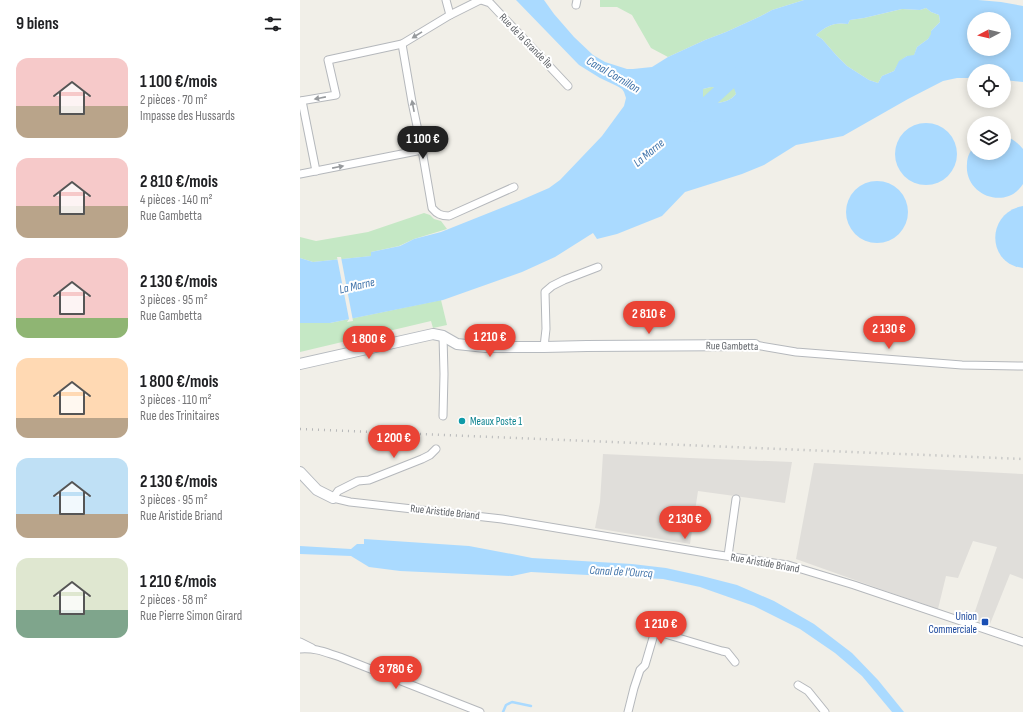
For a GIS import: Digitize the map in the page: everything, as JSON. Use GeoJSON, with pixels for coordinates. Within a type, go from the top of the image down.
{"type":"FeatureCollection","features":[{"type":"Feature","properties":{"kind":"street"},"geometry":{"type":"LineString","coordinates":[[446,0],[450,15]]}},
{"type":"Feature","properties":{"kind":"street","name":"Rue de la Grande Île"},"geometry":{"type":"LineString","coordinates":[[301,101],[336,95],[328,60],[402,44],[450,15],[481,0],[490,3],[568,86]]}},
{"type":"Feature","properties":{"kind":"street"},"geometry":{"type":"LineString","coordinates":[[402,44],[432,208],[436,214],[449,216],[514,187]]}},
{"type":"Feature","properties":{"kind":"street"},"geometry":{"type":"LineString","coordinates":[[301,101],[316,171]]}},
{"type":"Feature","properties":{"kind":"street"},"geometry":{"type":"LineString","coordinates":[[300,174],[422,150]]}},
{"type":"Feature","properties":{"kind":"street"},"geometry":{"type":"LineString","coordinates":[[544,347],[546,329],[545,292],[552,286],[564,280],[598,267]]}},
{"type":"Feature","properties":{"kind":"street"},"geometry":{"type":"LineString","coordinates":[[300,364],[433,334],[443,336],[443,416]]}},
{"type":"Feature","properties":{"kind":"street","name":"Rue Gambetta"},"geometry":{"type":"LineString","coordinates":[[443,336],[457,344],[485,347],[755,345],[804,353],[962,365],[1023,366]]}},
{"type":"Feature","properties":{"kind":"street"},"geometry":{"type":"LineString","coordinates":[[300,472],[317,490],[333,498],[338,492],[358,481],[369,480],[422,459],[430,455],[436,449]]}},
{"type":"Feature","properties":{"kind":"street","name":"Rue Aristide Briand"},"geometry":{"type":"LineString","coordinates":[[333,498],[350,502],[502,519],[788,565],[854,585],[1023,642]]}},
{"type":"Feature","properties":{"kind":"street"},"geometry":{"type":"LineString","coordinates":[[728,556],[736,499]]}},
{"type":"Feature","properties":{"kind":"street"},"geometry":{"type":"LineString","coordinates":[[628,712],[640,670],[645,665],[655,631],[727,652],[735,662]]}},
{"type":"Feature","properties":{"kind":"street"},"geometry":{"type":"LineString","coordinates":[[300,642],[312,648],[340,657],[480,712]]}},
{"type":"Feature","properties":{"kind":"street"},"geometry":{"type":"LineString","coordinates":[[300,649],[312,648]]}},
{"type":"Feature","properties":{"kind":"street"},"geometry":{"type":"LineString","coordinates":[[798,685],[808,691],[825,712]]}},
{"type":"Feature","properties":{"kind":"shaded area"},"geometry":{"type":"Polygon","coordinates":[[[603,454],[792,462],[785,503],[698,491],[690,544],[595,528],[600,502],[603,454]]]}},
{"type":"Feature","properties":{"kind":"shaded area"},"geometry":{"type":"Polygon","coordinates":[[[814,463],[1023,474],[1023,579],[1010,574],[990,624],[972,620],[997,547],[973,541],[958,578],[946,576],[938,609],[796,559],[814,463]]]}},
{"type":"Feature","properties":{"kind":"green space"},"geometry":{"type":"Polygon","coordinates":[[[600,0],[804,0],[772,10],[668,57],[651,48],[632,15],[617,7],[600,7],[600,0]]]}},
{"type":"Feature","properties":{"kind":"green space"},"geometry":{"type":"Polygon","coordinates":[[[926,8],[939,15],[940,22],[931,31],[932,34],[928,39],[917,47],[914,56],[907,56],[900,61],[894,71],[882,76],[878,83],[869,80],[847,66],[822,39],[816,35],[830,25],[848,24],[850,20],[902,9],[920,10],[926,8]]]}},
{"type":"Feature","properties":{"kind":"green space"},"geometry":{"type":"Polygon","coordinates":[[[711,87],[735,88],[736,94],[726,101],[714,103],[706,102],[703,97],[703,89],[711,87]]]}},
{"type":"Feature","properties":{"kind":"green space"},"geometry":{"type":"Polygon","coordinates":[[[424,213],[441,221],[447,229],[414,239],[399,246],[371,252],[372,256],[313,262],[300,258],[300,237],[316,241],[368,232],[424,213]]]}},
{"type":"Feature","properties":{"kind":"green space"},"geometry":{"type":"Polygon","coordinates":[[[441,300],[447,325],[433,328],[431,321],[300,352],[300,323],[330,323],[441,300]]]}},
{"type":"Feature","properties":{"kind":"water","name":"Canal Cornillon"},"geometry":{"type":"Polygon","coordinates":[[[516,0],[544,0],[574,37],[593,55],[605,62],[627,69],[652,67],[668,57],[772,10],[804,0],[978,0],[1023,6],[1023,82],[1011,81],[1011,64],[967,64],[967,78],[957,78],[943,81],[843,136],[796,145],[764,165],[742,174],[685,192],[662,216],[617,234],[597,239],[593,233],[555,257],[522,272],[443,300],[330,323],[300,323],[300,258],[313,262],[371,256],[371,252],[400,246],[414,239],[441,232],[519,201],[549,188],[560,180],[602,136],[624,106],[626,98],[622,89],[579,65],[516,0]],[[926,8],[920,10],[902,9],[850,20],[848,24],[830,25],[816,35],[822,39],[847,66],[869,80],[878,83],[882,76],[894,71],[899,61],[907,56],[914,55],[917,47],[928,39],[931,31],[940,22],[939,15],[926,8]],[[711,87],[703,89],[703,97],[706,102],[718,103],[726,101],[736,94],[734,88],[731,87],[711,87]]]}},
{"type":"Feature","properties":{"kind":"water"},"geometry":{"type":"Polygon","coordinates":[[[926,123],[938,125],[948,132],[955,142],[957,154],[955,166],[948,176],[938,183],[926,185],[914,183],[904,176],[897,166],[895,154],[897,142],[904,132],[914,125],[926,123]]]}},
{"type":"Feature","properties":{"kind":"water"},"geometry":{"type":"Polygon","coordinates":[[[1011,139],[1023,149],[1023,184],[1016,192],[1007,197],[997,198],[988,196],[979,191],[972,184],[968,175],[967,161],[1011,160],[1011,139]]]}},
{"type":"Feature","properties":{"kind":"water"},"geometry":{"type":"Polygon","coordinates":[[[877,181],[889,183],[899,190],[906,200],[908,212],[906,224],[899,234],[889,241],[877,243],[865,241],[855,234],[848,224],[846,212],[848,200],[855,190],[865,183],[877,181]]]}},
{"type":"Feature","properties":{"kind":"water"},"geometry":{"type":"Polygon","coordinates":[[[1023,206],[1023,268],[1011,264],[1002,257],[997,248],[995,238],[997,227],[1002,218],[1011,210],[1023,206]]]}},
{"type":"Feature","properties":{"kind":"water","name":"Canal de l'Ourcq"},"geometry":{"type":"Polygon","coordinates":[[[364,539],[469,546],[532,558],[632,564],[666,568],[737,585],[774,601],[814,624],[852,653],[878,680],[904,712],[892,712],[862,676],[835,653],[800,629],[754,606],[700,587],[663,579],[531,572],[512,576],[400,571],[369,567],[351,556],[300,554],[300,546],[351,549],[357,544],[364,544],[364,539]]]}},
{"type":"Feature","properties":{"kind":"pier"},"geometry":{"type":"Polygon","coordinates":[[[337,257],[341,257],[353,321],[347,322],[349,319],[337,257]]]}},
{"type":"Feature","properties":{"kind":"waterway","name":"La Marne"},"geometry":{"type":"LineString","coordinates":[[694,115],[739,74]]}},
{"type":"Feature","properties":{"kind":"waterway"},"geometry":{"type":"LineString","coordinates":[[503,712],[506,705],[512,702],[531,706]]}},
{"type":"Feature","properties":{"kind":"railway"},"geometry":{"type":"LineString","coordinates":[[300,429],[1023,459]]}},
{"type":"Feature","properties":{"kind":"place","name":"Meaux Poste 1"},"geometry":{"type":"Point","coordinates":[462,421]}},
{"type":"Feature","properties":{"kind":"place","name":"Union Commerciale"},"geometry":{"type":"Point","coordinates":[985,622]}}]}
